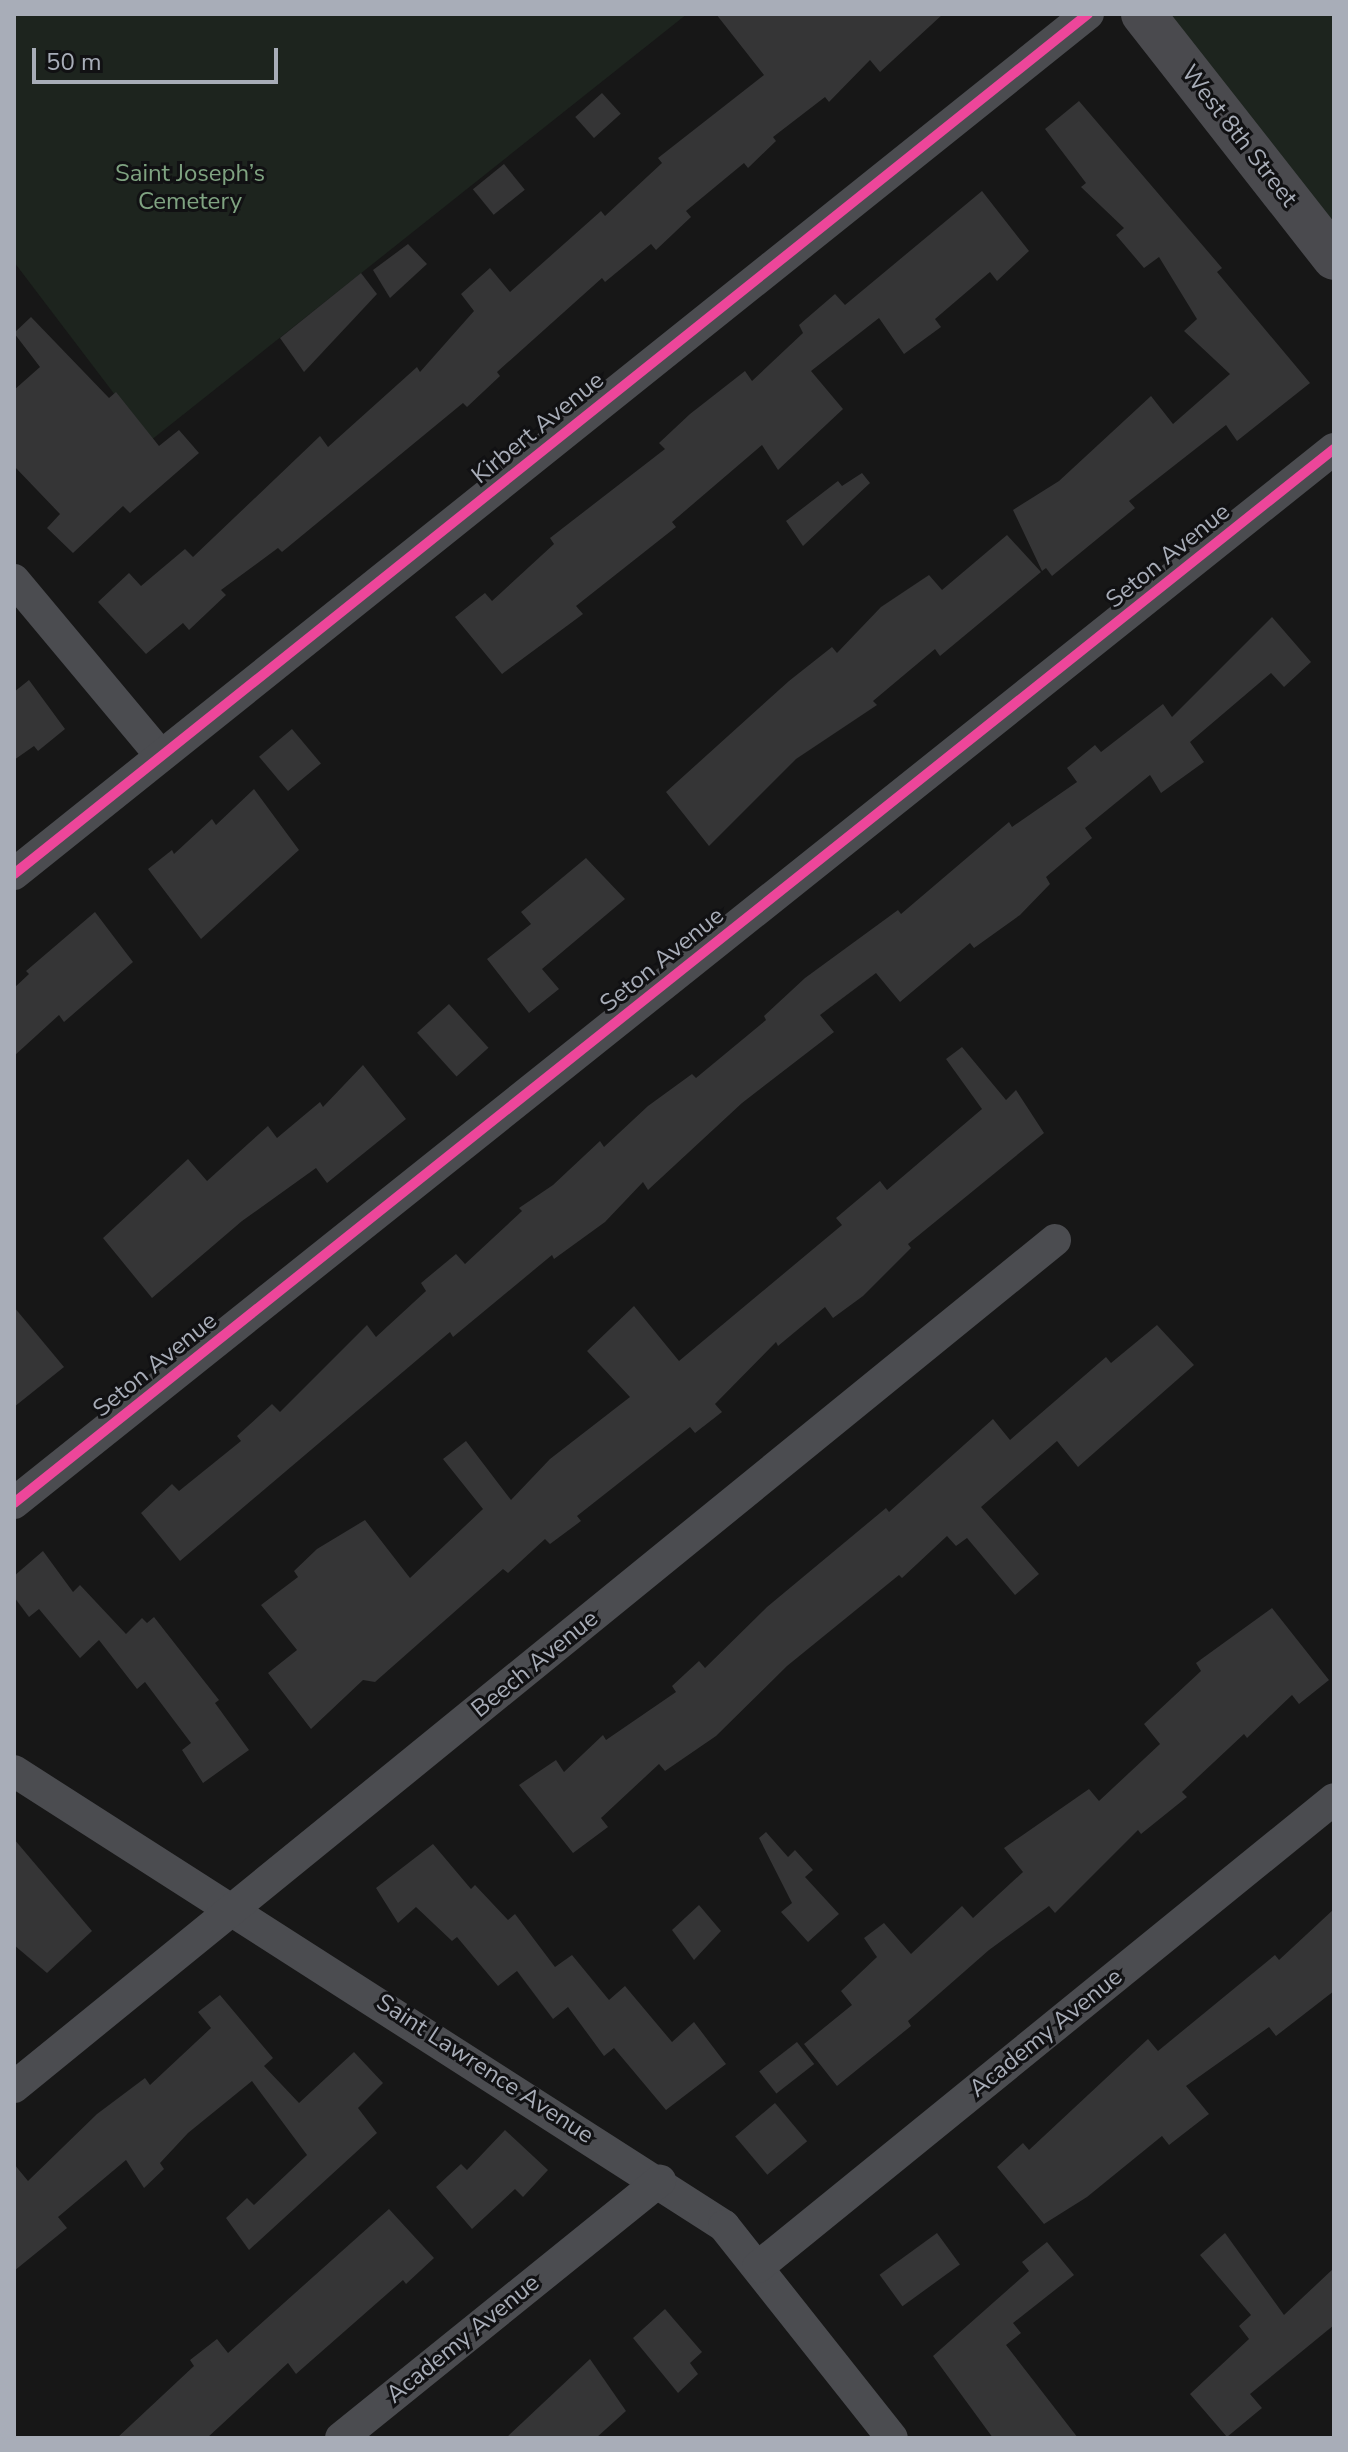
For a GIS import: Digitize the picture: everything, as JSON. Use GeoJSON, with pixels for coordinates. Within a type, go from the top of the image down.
{"type":"FeatureCollection","features":[{"type":"Feature","properties":{"kind":"street","name":"Kirbert Avenue"},"geometry":{"type":"LineString","coordinates":[[14,874],[1088,14]]}},
{"type":"Feature","properties":{"kind":"street","name":"West 8th Street"},"geometry":{"type":"LineString","coordinates":[[1143,14],[1334,258]]}},
{"type":"Feature","properties":{"kind":"street","name":"Seton Avenue"},"geometry":{"type":"LineString","coordinates":[[14,1503],[1334,449]]}},
{"type":"Feature","properties":{"kind":"street"},"geometry":{"type":"LineString","coordinates":[[14,580],[161,756]]}},
{"type":"Feature","properties":{"kind":"street","name":"Beech Avenue"},"geometry":{"type":"LineString","coordinates":[[14,2087],[1055,1240]]}},
{"type":"Feature","properties":{"kind":"street","name":"Saint Lawrence Avenue"},"geometry":{"type":"LineString","coordinates":[[14,1771],[660,2181],[724,2226],[892,2438]]}},
{"type":"Feature","properties":{"kind":"street","name":"Academy Avenue"},"geometry":{"type":"LineString","coordinates":[[758,2267],[1334,1799]]}},
{"type":"Feature","properties":{"kind":"street","name":"Academy Avenue"},"geometry":{"type":"LineString","coordinates":[[341,2438],[660,2181]]}},
{"type":"Feature","properties":{"kind":"green space","name":"Saint Joseph’s Cemetery"},"geometry":{"type":"Polygon","coordinates":[[[14,14],[687,14],[150,441],[14,262],[14,14]]]}},
{"type":"Feature","properties":{"kind":"green space"},"geometry":{"type":"Polygon","coordinates":[[[1143,14],[1334,14],[1334,258],[1143,14]]]}},
{"type":"Feature","properties":{"kind":"building"},"geometry":{"type":"Polygon","coordinates":[[[716,14],[943,14],[880,72],[870,60],[829,102],[825,97],[773,137],[776,141],[748,168],[744,163],[686,211],[691,217],[656,250],[651,244],[605,282],[602,278],[497,372],[500,376],[467,407],[463,403],[282,552],[278,548],[221,590],[226,595],[189,630],[183,623],[146,654],[98,602],[129,573],[141,586],[185,549],[193,557],[320,436],[328,447],[417,367],[420,372],[474,311],[461,294],[490,268],[510,292],[601,211],[605,216],[662,163],[658,158],[764,75],[716,14]]]}},
{"type":"Feature","properties":{"kind":"building"},"geometry":{"type":"Polygon","coordinates":[[[602,93],[621,114],[594,138],[575,117],[602,93]]]}},
{"type":"Feature","properties":{"kind":"building"},"geometry":{"type":"Polygon","coordinates":[[[1079,101],[1222,268],[1217,272],[1310,383],[1237,441],[1226,425],[1129,501],[1135,508],[1052,576],[1046,568],[1042,571],[1013,510],[1059,481],[1151,396],[1173,424],[1230,374],[1184,331],[1197,319],[1159,257],[1144,268],[1116,235],[1124,228],[1081,187],[1086,183],[1045,129],[1079,101]]]}},
{"type":"Feature","properties":{"kind":"building"},"geometry":{"type":"Polygon","coordinates":[[[504,164],[525,190],[494,215],[473,189],[504,164]]]}},
{"type":"Feature","properties":{"kind":"building"},"geometry":{"type":"Polygon","coordinates":[[[982,191],[1029,251],[997,281],[990,272],[935,319],[941,327],[904,354],[879,318],[811,371],[843,409],[778,470],[762,445],[672,522],[676,527],[576,606],[583,614],[502,674],[455,617],[485,593],[492,601],[554,544],[550,538],[665,449],[659,443],[690,414],[745,371],[752,381],[803,333],[799,325],[835,294],[845,305],[982,191]]]}},
{"type":"Feature","properties":{"kind":"building"},"geometry":{"type":"Polygon","coordinates":[[[408,244],[427,264],[390,298],[373,270],[408,244]]]}},
{"type":"Feature","properties":{"kind":"building"},"geometry":{"type":"Polygon","coordinates":[[[361,273],[377,294],[304,372],[280,338],[361,273]]]}},
{"type":"Feature","properties":{"kind":"building"},"geometry":{"type":"Polygon","coordinates":[[[31,317],[109,398],[116,392],[159,446],[179,430],[199,453],[130,513],[123,506],[73,553],[47,528],[60,514],[14,466],[14,390],[40,367],[14,333],[31,317]]]}},
{"type":"Feature","properties":{"kind":"building"},"geometry":{"type":"Polygon","coordinates":[[[862,473],[870,483],[803,546],[786,521],[838,481],[842,486],[862,473]]]}},
{"type":"Feature","properties":{"kind":"building"},"geometry":{"type":"Polygon","coordinates":[[[1007,535],[1041,572],[940,656],[935,649],[873,701],[877,705],[796,759],[709,846],[666,792],[789,681],[832,647],[837,653],[881,607],[929,575],[942,590],[1007,535]]]}},
{"type":"Feature","properties":{"kind":"building"},"geometry":{"type":"Polygon","coordinates":[[[1272,617],[1311,662],[1284,687],[1271,673],[1190,742],[1204,762],[1161,793],[1150,775],[1085,828],[1092,838],[1046,877],[1050,884],[1020,915],[974,948],[970,943],[900,1002],[876,973],[820,1015],[834,1032],[742,1103],[648,1190],[643,1182],[605,1222],[554,1259],[552,1255],[453,1337],[450,1332],[180,1561],[141,1513],[172,1484],[179,1491],[241,1441],[237,1436],[272,1404],[280,1412],[367,1325],[376,1337],[426,1291],[421,1283],[456,1254],[465,1264],[522,1211],[519,1208],[553,1185],[600,1141],[604,1147],[648,1106],[692,1074],[696,1078],[766,1020],[764,1016],[805,978],[898,910],[901,914],[1009,822],[1012,827],[1077,782],[1067,768],[1095,745],[1101,752],[1163,704],[1172,717],[1272,617]]]}},
{"type":"Feature","properties":{"kind":"building"},"geometry":{"type":"Polygon","coordinates":[[[29,680],[65,729],[38,751],[34,746],[14,760],[14,692],[29,680]]]}},
{"type":"Feature","properties":{"kind":"building"},"geometry":{"type":"Polygon","coordinates":[[[292,729],[321,763],[288,791],[259,757],[292,729]]]}},
{"type":"Feature","properties":{"kind":"building"},"geometry":{"type":"Polygon","coordinates":[[[254,789],[299,850],[201,939],[148,869],[172,850],[174,854],[212,819],[216,825],[254,789]]]}},
{"type":"Feature","properties":{"kind":"building"},"geometry":{"type":"Polygon","coordinates":[[[586,858],[625,899],[542,969],[559,989],[529,1013],[487,959],[531,924],[521,912],[586,858]]]}},
{"type":"Feature","properties":{"kind":"building"},"geometry":{"type":"Polygon","coordinates":[[[95,912],[133,962],[64,1022],[59,1015],[14,1056],[14,988],[29,974],[26,971],[95,912]]]}},
{"type":"Feature","properties":{"kind":"building"},"geometry":{"type":"Polygon","coordinates":[[[449,1004],[488,1048],[457,1077],[417,1033],[449,1004]]]}},
{"type":"Feature","properties":{"kind":"building"},"geometry":{"type":"Polygon","coordinates":[[[962,1047],[1006,1100],[1016,1090],[1044,1133],[908,1244],[911,1248],[863,1296],[833,1318],[825,1307],[778,1346],[776,1342],[715,1404],[722,1412],[695,1433],[690,1427],[577,1516],[581,1521],[550,1544],[545,1539],[508,1573],[503,1569],[375,1682],[363,1680],[311,1729],[268,1673],[297,1650],[261,1605],[298,1577],[294,1571],[317,1549],[365,1520],[410,1578],[483,1509],[443,1459],[466,1441],[511,1500],[550,1459],[630,1397],[587,1351],[634,1306],[679,1361],[842,1225],[836,1218],[880,1181],[887,1190],[982,1109],[946,1059],[962,1047]]]}},
{"type":"Feature","properties":{"kind":"building"},"geometry":{"type":"Polygon","coordinates":[[[363,1065],[406,1119],[327,1183],[316,1168],[242,1221],[152,1298],[103,1238],[188,1159],[207,1181],[268,1126],[277,1138],[320,1102],[323,1107],[363,1065]]]}},
{"type":"Feature","properties":{"kind":"building"},"geometry":{"type":"Polygon","coordinates":[[[14,1307],[64,1367],[14,1407],[14,1307]]]}},
{"type":"Feature","properties":{"kind":"building"},"geometry":{"type":"Polygon","coordinates":[[[1157,1325],[1194,1365],[1078,1467],[1057,1441],[981,1507],[1039,1574],[1015,1595],[967,1538],[956,1546],[947,1536],[902,1578],[899,1575],[787,1666],[716,1736],[665,1771],[659,1764],[601,1818],[608,1827],[573,1853],[519,1785],[556,1760],[564,1772],[603,1735],[606,1740],[676,1692],[672,1686],[699,1661],[705,1668],[767,1607],[886,1508],[889,1512],[993,1419],[1010,1440],[1106,1357],[1111,1363],[1157,1325]]]}},
{"type":"Feature","properties":{"kind":"building"},"geometry":{"type":"Polygon","coordinates":[[[43,1551],[73,1592],[80,1585],[126,1634],[142,1618],[147,1623],[154,1617],[219,1700],[215,1703],[249,1750],[203,1783],[182,1750],[191,1743],[145,1682],[137,1689],[99,1640],[80,1658],[39,1609],[29,1617],[14,1597],[14,1576],[43,1551]]]}},
{"type":"Feature","properties":{"kind":"building"},"geometry":{"type":"Polygon","coordinates":[[[1272,1608],[1329,1680],[1299,1704],[1292,1695],[1247,1738],[1244,1734],[1182,1792],[1187,1797],[1141,1834],[1138,1830],[1055,1913],[1049,1906],[989,1950],[908,2021],[911,2026],[837,2086],[804,2044],[852,2005],[841,1991],[877,1957],[864,1938],[884,1923],[911,1954],[962,1906],[973,1918],[1023,1872],[1004,1848],[1089,1789],[1099,1801],[1160,1744],[1144,1724],[1201,1671],[1196,1663],[1272,1608]]]}},
{"type":"Feature","properties":{"kind":"building"},"geometry":{"type":"Polygon","coordinates":[[[766,1832],[788,1857],[795,1850],[813,1870],[805,1877],[839,1914],[808,1942],[781,1912],[792,1903],[759,1838],[766,1832]]]}},
{"type":"Feature","properties":{"kind":"building"},"geometry":{"type":"Polygon","coordinates":[[[14,1839],[92,1931],[47,1973],[14,1945],[14,1839]]]}},
{"type":"Feature","properties":{"kind":"building"},"geometry":{"type":"Polygon","coordinates":[[[433,1844],[471,1889],[475,1885],[508,1920],[515,1914],[555,1967],[572,1955],[609,2000],[625,1986],[672,2042],[694,2022],[726,2064],[666,2110],[614,2048],[604,2056],[568,2007],[553,2019],[517,1971],[498,1986],[457,1937],[452,1941],[416,1907],[398,1923],[376,1888],[433,1844]]]}},
{"type":"Feature","properties":{"kind":"building"},"geometry":{"type":"Polygon","coordinates":[[[699,1905],[721,1931],[694,1960],[672,1930],[699,1905]]]}},
{"type":"Feature","properties":{"kind":"building"},"geometry":{"type":"Polygon","coordinates":[[[1334,1909],[1334,1991],[1276,2036],[1269,2027],[1186,2086],[1209,2114],[1169,2145],[1162,2136],[1087,2197],[1044,2224],[997,2167],[1023,2143],[1029,2150],[1148,2039],[1158,2051],[1275,1955],[1279,1960],[1334,1909]]]}},
{"type":"Feature","properties":{"kind":"building"},"geometry":{"type":"Polygon","coordinates":[[[220,1995],[273,2058],[264,2066],[299,2103],[354,2052],[383,2083],[358,2108],[377,2133],[249,2250],[226,2218],[247,2198],[254,2205],[307,2155],[252,2081],[188,2133],[160,2163],[164,2169],[144,2188],[126,2160],[58,2217],[67,2228],[14,2271],[14,2164],[28,2181],[97,2114],[145,2078],[150,2085],[211,2028],[198,2012],[220,1995]]]}},
{"type":"Feature","properties":{"kind":"building"},"geometry":{"type":"Polygon","coordinates":[[[797,2042],[814,2064],[776,2094],[759,2072],[797,2042]]]}},
{"type":"Feature","properties":{"kind":"building"},"geometry":{"type":"Polygon","coordinates":[[[775,2103],[807,2141],[767,2175],[735,2136],[775,2103]]]}},
{"type":"Feature","properties":{"kind":"building"},"geometry":{"type":"Polygon","coordinates":[[[505,2130],[548,2170],[523,2197],[515,2189],[472,2229],[436,2187],[461,2164],[467,2170],[505,2130]]]}},
{"type":"Feature","properties":{"kind":"building"},"geometry":{"type":"Polygon","coordinates":[[[389,2209],[434,2258],[406,2284],[403,2280],[296,2374],[288,2363],[207,2438],[117,2438],[194,2366],[190,2360],[217,2339],[228,2353],[389,2209]]]}},
{"type":"Feature","properties":{"kind":"building"},"geometry":{"type":"Polygon","coordinates":[[[937,2233],[960,2265],[902,2306],[880,2275],[937,2233]]]}},
{"type":"Feature","properties":{"kind":"building"},"geometry":{"type":"Polygon","coordinates":[[[1225,2233],[1284,2315],[1334,2268],[1334,2325],[1250,2394],[1262,2408],[1227,2437],[1190,2394],[1249,2339],[1239,2326],[1251,2315],[1200,2255],[1225,2233]]]}},
{"type":"Feature","properties":{"kind":"building"},"geometry":{"type":"Polygon","coordinates":[[[1047,2242],[1074,2275],[1013,2323],[1021,2333],[1006,2345],[1078,2438],[993,2438],[933,2356],[1029,2271],[1022,2262],[1047,2242]]]}},
{"type":"Feature","properties":{"kind":"building"},"geometry":{"type":"Polygon","coordinates":[[[665,2309],[702,2352],[690,2363],[698,2374],[678,2393],[633,2338],[665,2309]]]}},
{"type":"Feature","properties":{"kind":"building"},"geometry":{"type":"Polygon","coordinates":[[[590,2359],[626,2411],[596,2438],[506,2438],[590,2359]]]}},
{"type":"Feature","properties":{"kind":"cycle path"},"geometry":{"type":"LineString","coordinates":[[14,874],[1088,14]]}},
{"type":"Feature","properties":{"kind":"cycle path"},"geometry":{"type":"LineString","coordinates":[[14,1503],[1334,449]]}}]}
